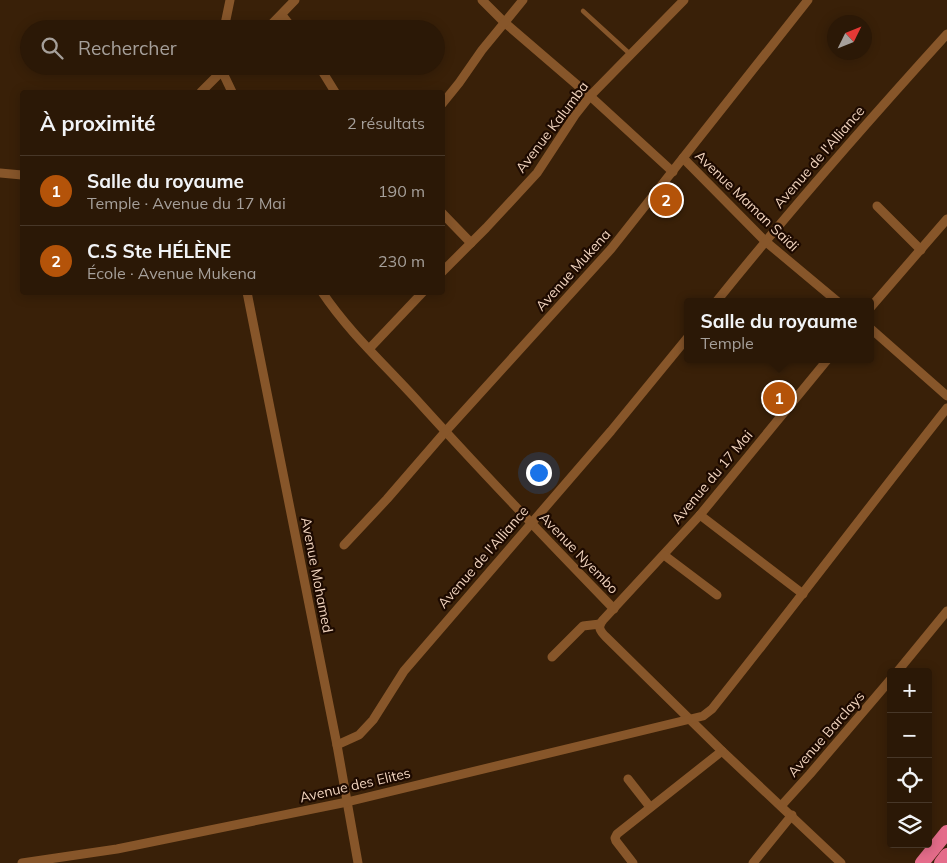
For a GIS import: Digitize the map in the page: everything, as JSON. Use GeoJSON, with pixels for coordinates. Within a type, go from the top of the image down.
{"type":"FeatureCollection","features":[{"type":"Feature","properties":{"kind":"highway"},"geometry":{"type":"LineString","coordinates":[[922,863],[947,832]]}},
{"type":"Feature","properties":{"kind":"highway"},"geometry":{"type":"LineString","coordinates":[[941,863],[947,855]]}},
{"type":"Feature","properties":{"kind":"street"},"geometry":{"type":"LineString","coordinates":[[226,20],[230,0]]}},
{"type":"Feature","properties":{"kind":"street"},"geometry":{"type":"LineString","coordinates":[[277,20],[294,0]]}},
{"type":"Feature","properties":{"kind":"street"},"geometry":{"type":"LineString","coordinates":[[482,0],[504,22],[590,96],[673,172]]}},
{"type":"Feature","properties":{"kind":"street"},"geometry":{"type":"LineString","coordinates":[[445,100],[523,0]]}},
{"type":"Feature","properties":{"kind":"street","name":"Avenue Kalumba"},"geometry":{"type":"LineString","coordinates":[[445,269],[536,173],[590,96],[684,0]]}},
{"type":"Feature","properties":{"kind":"street","name":"Avenue Mukena"},"geometry":{"type":"LineString","coordinates":[[344,545],[611,249],[808,0]]}},
{"type":"Feature","properties":{"kind":"street"},"geometry":{"type":"LineString","coordinates":[[282,15],[286,20]]}},
{"type":"Feature","properties":{"kind":"street","name":"Avenue de l'Alliance"},"geometry":{"type":"LineString","coordinates":[[719,298],[866,122],[947,34]]}},
{"type":"Feature","properties":{"kind":"street"},"geometry":{"type":"LineString","coordinates":[[203,90],[218,75]]}},
{"type":"Feature","properties":{"kind":"street"},"geometry":{"type":"LineString","coordinates":[[226,75],[231,90]]}},
{"type":"Feature","properties":{"kind":"street"},"geometry":{"type":"LineString","coordinates":[[325,75],[334,90]]}},
{"type":"Feature","properties":{"kind":"street","name":"Avenue Maman Saïdi"},"geometry":{"type":"LineString","coordinates":[[683,158],[765,241],[833,298]]}},
{"type":"Feature","properties":{"kind":"street"},"geometry":{"type":"LineString","coordinates":[[0,173],[20,175]]}},
{"type":"Feature","properties":{"kind":"street"},"geometry":{"type":"LineString","coordinates":[[877,206],[921,250]]}},
{"type":"Feature","properties":{"kind":"street"},"geometry":{"type":"LineString","coordinates":[[445,216],[470,243]]}},
{"type":"Feature","properties":{"kind":"street"},"geometry":{"type":"LineString","coordinates":[[874,303],[947,219]]}},
{"type":"Feature","properties":{"kind":"street","name":"Avenue Mohamed"},"geometry":{"type":"LineString","coordinates":[[248,295],[337,745],[358,863]]}},
{"type":"Feature","properties":{"kind":"street","name":"Avenue Nyembo"},"geometry":{"type":"LineString","coordinates":[[324,295],[369,349],[445,432],[614,609],[600,624]]}},
{"type":"Feature","properties":{"kind":"street"},"geometry":{"type":"LineString","coordinates":[[369,349],[420,295]]}},
{"type":"Feature","properties":{"kind":"street"},"geometry":{"type":"LineString","coordinates":[[874,332],[947,396]]}},
{"type":"Feature","properties":{"kind":"street","name":"Avenue de l'Alliance"},"geometry":{"type":"LineString","coordinates":[[337,745],[359,735],[374,720],[404,671],[611,431],[684,342]]}},
{"type":"Feature","properties":{"kind":"street","name":"Avenue du 17 Mai"},"geometry":{"type":"LineString","coordinates":[[614,609],[700,515],[825,363]]}},
{"type":"Feature","properties":{"kind":"street","name":"Avenue des Elites"},"geometry":{"type":"LineString","coordinates":[[22,863],[117,849],[347,802],[703,716],[712,709],[947,408]]}},
{"type":"Feature","properties":{"kind":"street"},"geometry":{"type":"LineString","coordinates":[[700,515],[803,594]]}},
{"type":"Feature","properties":{"kind":"street"},"geometry":{"type":"LineString","coordinates":[[664,555],[718,595]]}},
{"type":"Feature","properties":{"kind":"street"},"geometry":{"type":"LineString","coordinates":[[900,668],[947,611]]}},
{"type":"Feature","properties":{"kind":"street"},"geometry":{"type":"LineString","coordinates":[[552,657],[583,626],[600,624],[600,628],[606,637],[722,751],[841,863]]}},
{"type":"Feature","properties":{"kind":"street","name":"Avenue Barclays"},"geometry":{"type":"LineString","coordinates":[[781,806],[887,684]]}},
{"type":"Feature","properties":{"kind":"street"},"geometry":{"type":"LineString","coordinates":[[633,863],[619,846],[616,836],[722,751]]}},
{"type":"Feature","properties":{"kind":"street"},"geometry":{"type":"LineString","coordinates":[[628,779],[650,808]]}},
{"type":"Feature","properties":{"kind":"street"},"geometry":{"type":"LineString","coordinates":[[753,863],[792,815]]}},
{"type":"Feature","properties":{"kind":"lane"},"geometry":{"type":"LineString","coordinates":[[583,11],[630,55]]}},
{"type":"Feature","properties":{"kind":"place","name":"C.S Ste HÉLÈNE"},"geometry":{"type":"Point","coordinates":[666,200]}},
{"type":"Feature","properties":{"kind":"place","name":"Salle du royaume"},"geometry":{"type":"Point","coordinates":[779,398]}}]}
